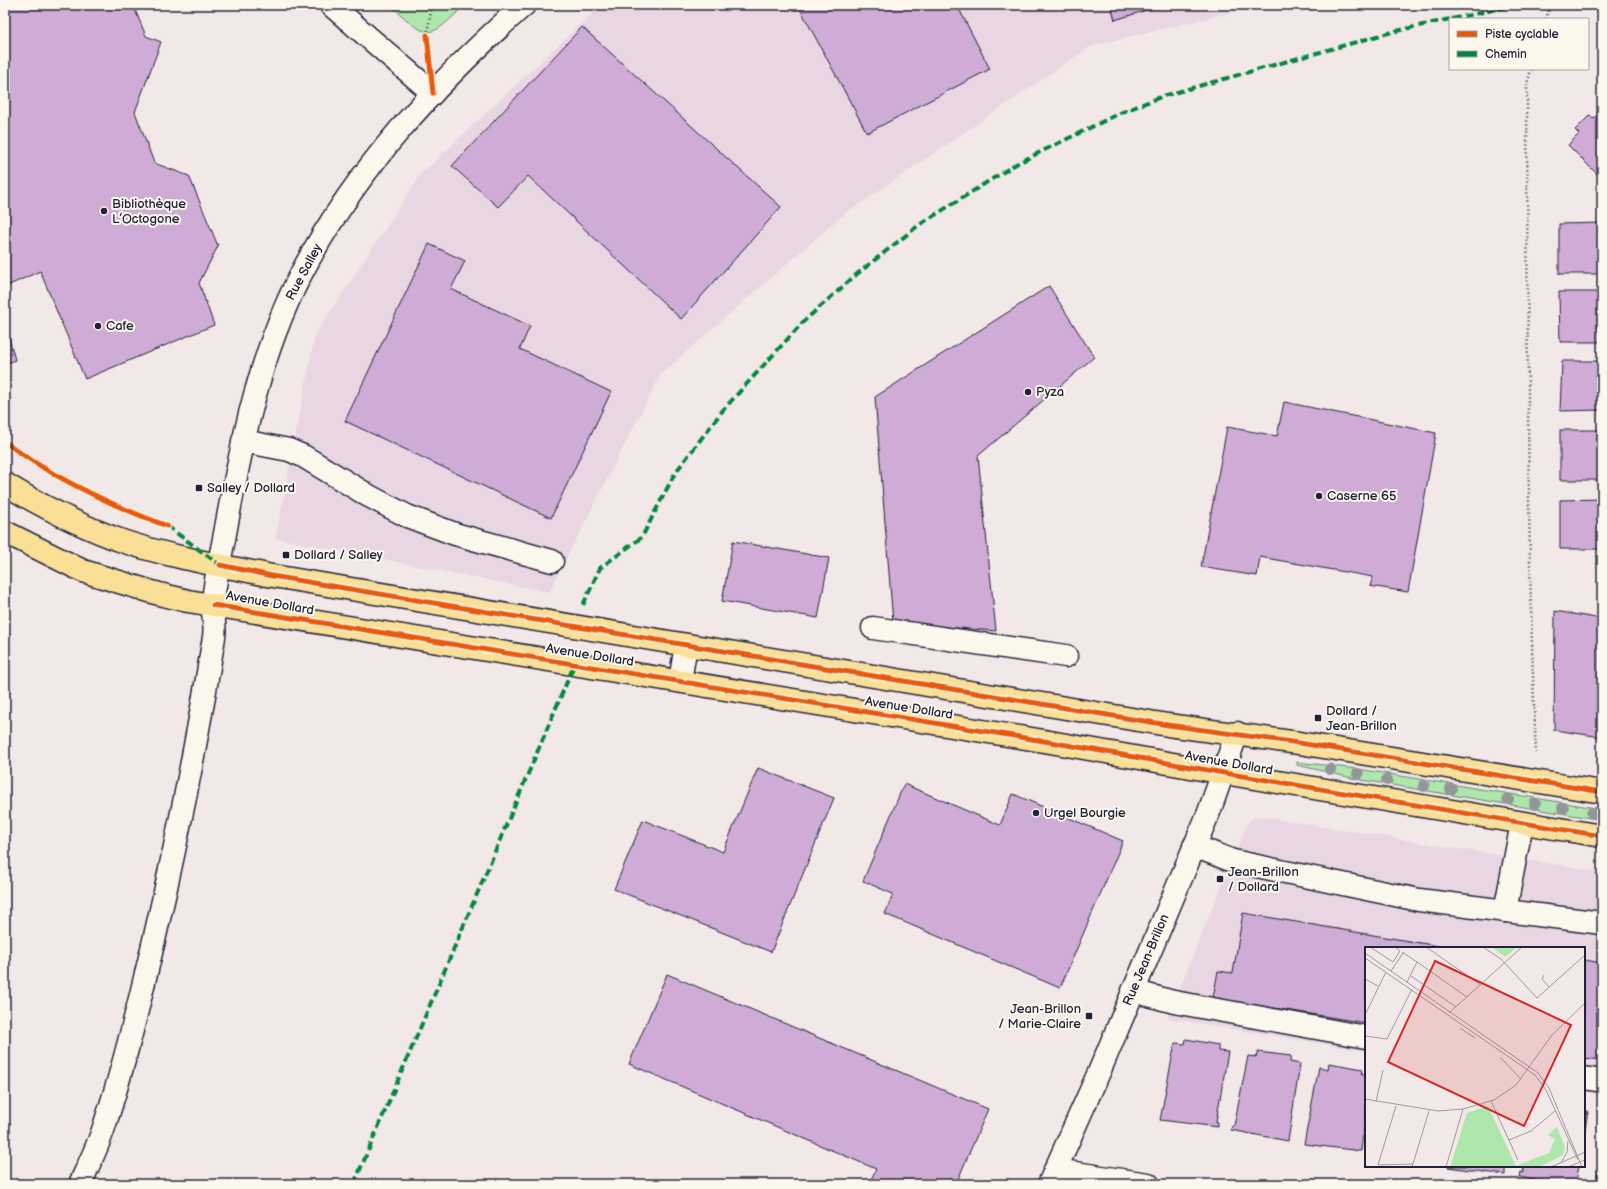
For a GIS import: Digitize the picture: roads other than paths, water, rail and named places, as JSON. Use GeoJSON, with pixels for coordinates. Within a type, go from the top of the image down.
{"type":"FeatureCollection","features":[{"type":"Feature","properties":{"kind":"main road","name":"Avenue Dollard"},"geometry":{"type":"LineString","coordinates":[[5,484],[62,516],[104,534],[180,557],[272,576],[1168,725],[1237,733],[1602,792]]}},
{"type":"Feature","properties":{"kind":"main road","name":"Avenue Dollard"},"geometry":{"type":"LineString","coordinates":[[5,532],[60,560],[103,578],[159,594],[213,605],[1050,742],[1224,773],[1602,836]]}},
{"type":"Feature","properties":{"kind":"street"},"geometry":{"type":"LineString","coordinates":[[331,5],[433,93]]}},
{"type":"Feature","properties":{"kind":"street","name":"Rue Salley"},"geometry":{"type":"LineString","coordinates":[[80,1184],[105,1126],[140,1000],[169,877],[200,721],[215,629],[213,605],[220,565],[243,441],[264,362],[301,275],[335,216],[352,190],[433,93],[460,64],[524,5]]}},
{"type":"Feature","properties":{"kind":"street"},"geometry":{"type":"LineString","coordinates":[[243,441],[288,450],[303,456],[369,496],[407,516],[455,534],[552,561]]}},
{"type":"Feature","properties":{"kind":"street"},"geometry":{"type":"LineString","coordinates":[[873,628],[1066,656]]}},
{"type":"Feature","properties":{"kind":"street"},"geometry":{"type":"LineString","coordinates":[[680,681],[686,644]]}},
{"type":"Feature","properties":{"kind":"street","name":"Rue Jean-Brillon"},"geometry":{"type":"LineString","coordinates":[[1052,1177],[1194,846],[1224,773],[1237,733]]}},
{"type":"Feature","properties":{"kind":"street"},"geometry":{"type":"LineString","coordinates":[[1505,911],[1522,823]]}},
{"type":"Feature","properties":{"kind":"street"},"geometry":{"type":"LineString","coordinates":[[1194,846],[1233,861],[1411,898],[1602,923]]}},
{"type":"Feature","properties":{"kind":"street"},"geometry":{"type":"LineString","coordinates":[[1133,991],[1174,1002],[1365,1037]]}},
{"type":"Feature","properties":{"kind":"street"},"geometry":{"type":"LineString","coordinates":[[1585,1078],[1602,1081]]}},
{"type":"Feature","properties":{"kind":"street"},"geometry":{"type":"LineString","coordinates":[[1052,1177],[1148,1184]]}},
{"type":"Feature","properties":{"kind":"place","name":"Bibliothèque L’Octogone"},"geometry":{"type":"Point","coordinates":[104,211]}},
{"type":"Feature","properties":{"kind":"place","name":"Cafe"},"geometry":{"type":"Point","coordinates":[98,326]}},
{"type":"Feature","properties":{"kind":"place","name":"Pyza"},"geometry":{"type":"Point","coordinates":[1028,392]}},
{"type":"Feature","properties":{"kind":"place","name":"Salley / Dollard"},"geometry":{"type":"Point","coordinates":[199,488]}},
{"type":"Feature","properties":{"kind":"place","name":"Caserne 65"},"geometry":{"type":"Point","coordinates":[1319,496]}},
{"type":"Feature","properties":{"kind":"place","name":"Dollard / Salley"},"geometry":{"type":"Point","coordinates":[286,555]}},
{"type":"Feature","properties":{"kind":"place","name":"Dollard / Jean-Brillon"},"geometry":{"type":"Point","coordinates":[1318,718]}},
{"type":"Feature","properties":{"kind":"place","name":"Urgel Bourgie"},"geometry":{"type":"Point","coordinates":[1036,813]}},
{"type":"Feature","properties":{"kind":"place","name":"Jean-Brillon / Dollard"},"geometry":{"type":"Point","coordinates":[1220,879]}},
{"type":"Feature","properties":{"kind":"place","name":"Jean-Brillon / Marie-Claire"},"geometry":{"type":"Point","coordinates":[1089,1016]}}]}
